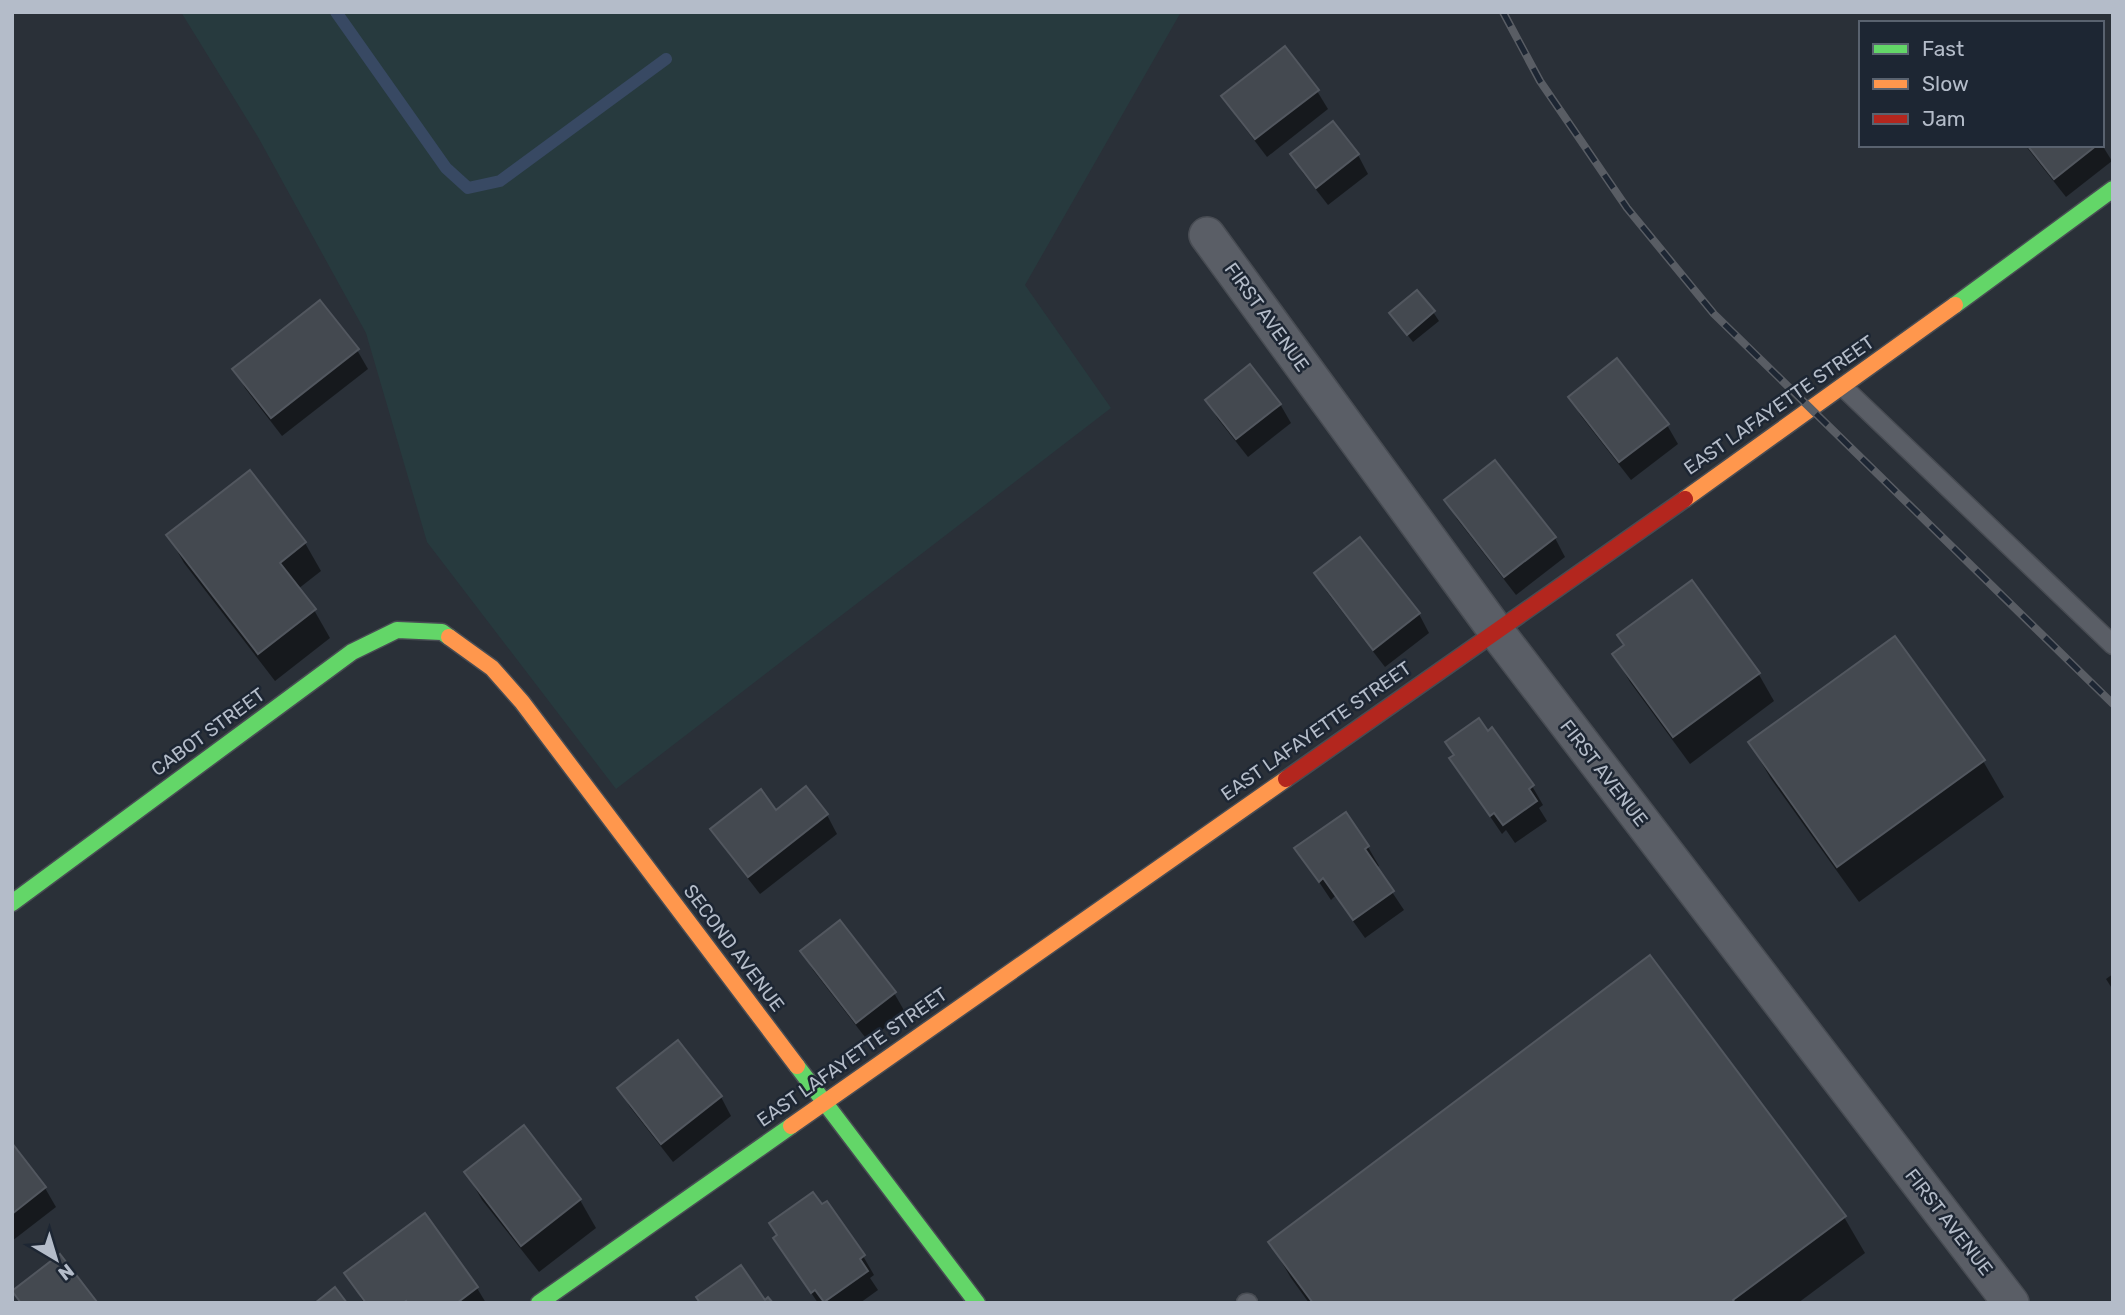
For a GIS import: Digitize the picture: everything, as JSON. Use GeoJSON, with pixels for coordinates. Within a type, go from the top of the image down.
{"type":"FeatureCollection","features":[{"type":"Feature","properties":{"kind":"street","name":"EAST LAFAYETTE STREET"},"geometry":{"type":"LineString","coordinates":[[539,1303],[1843,387],[2113,189]]}},
{"type":"Feature","properties":{"kind":"street","name":"FIRST AVENUE"},"geometry":{"type":"LineString","coordinates":[[1207,235],[1496,631],[2005,1300]]}},
{"type":"Feature","properties":{"kind":"street","name":"CABOT STREET"},"geometry":{"type":"LineString","coordinates":[[12,903],[352,652],[397,630],[442,632]]}},
{"type":"Feature","properties":{"kind":"street","name":"SECOND AVENUE"},"geometry":{"type":"LineString","coordinates":[[442,632],[492,668],[522,702],[978,1303]]}},
{"type":"Feature","properties":{"kind":"lane"},"geometry":{"type":"LineString","coordinates":[[1843,387],[2113,645]]}},
{"type":"Feature","properties":{"kind":"green space"},"geometry":{"type":"Polygon","coordinates":[[[181,12],[1181,12],[1025,285],[1111,408],[616,789],[427,542],[366,333],[258,137],[181,12]]]}},
{"type":"Feature","properties":{"kind":"building"},"geometry":{"type":"Polygon","coordinates":[[[1285,46],[1319,90],[1255,139],[1221,96],[1285,46]]]}},
{"type":"Feature","properties":{"kind":"building"},"geometry":{"type":"Polygon","coordinates":[[[1333,121],[1359,154],[1316,188],[1290,154],[1333,121]]]}},
{"type":"Feature","properties":{"kind":"building"},"geometry":{"type":"Polygon","coordinates":[[[2029,147],[2094,147],[2054,179],[2029,147]]]}},
{"type":"Feature","properties":{"kind":"building"},"geometry":{"type":"Polygon","coordinates":[[[1417,290],[1435,311],[1407,335],[1389,313],[1417,290]]]}},
{"type":"Feature","properties":{"kind":"building"},"geometry":{"type":"Polygon","coordinates":[[[320,300],[359,349],[271,418],[232,369],[320,300]]]}},
{"type":"Feature","properties":{"kind":"building"},"geometry":{"type":"Polygon","coordinates":[[[1617,358],[1669,424],[1619,462],[1568,397],[1617,358]]]}},
{"type":"Feature","properties":{"kind":"building"},"geometry":{"type":"Polygon","coordinates":[[[1250,364],[1281,404],[1236,439],[1205,400],[1250,364]]]}},
{"type":"Feature","properties":{"kind":"building"},"geometry":{"type":"Polygon","coordinates":[[[1495,460],[1556,537],[1504,577],[1444,500],[1495,460]]]}},
{"type":"Feature","properties":{"kind":"building"},"geometry":{"type":"Polygon","coordinates":[[[250,470],[306,542],[280,563],[316,609],[258,654],[166,535],[250,470]]]}},
{"type":"Feature","properties":{"kind":"building"},"geometry":{"type":"Polygon","coordinates":[[[1360,537],[1420,613],[1373,650],[1314,573],[1360,537]]]}},
{"type":"Feature","properties":{"kind":"building"},"geometry":{"type":"Polygon","coordinates":[[[1692,580],[1760,673],[1673,737],[1612,654],[1624,645],[1617,635],[1692,580]]]}},
{"type":"Feature","properties":{"kind":"building"},"geometry":{"type":"Polygon","coordinates":[[[1895,636],[1985,760],[1837,867],[1748,742],[1895,636]]]}},
{"type":"Feature","properties":{"kind":"building"},"geometry":{"type":"Polygon","coordinates":[[[1479,718],[1488,731],[1492,727],[1534,785],[1529,789],[1537,801],[1503,825],[1494,813],[1490,816],[1449,758],[1454,755],[1445,742],[1479,718]]]}},
{"type":"Feature","properties":{"kind":"building"},"geometry":{"type":"Polygon","coordinates":[[[806,786],[828,814],[748,877],[710,829],[761,789],[776,810],[806,786]]]}},
{"type":"Feature","properties":{"kind":"building"},"geometry":{"type":"Polygon","coordinates":[[[1346,812],[1369,846],[1365,849],[1394,891],[1353,920],[1323,878],[1319,882],[1294,848],[1346,812]]]}},
{"type":"Feature","properties":{"kind":"building"},"geometry":{"type":"Polygon","coordinates":[[[840,920],[896,992],[856,1023],[800,951],[840,920]]]}},
{"type":"Feature","properties":{"kind":"building"},"geometry":{"type":"Polygon","coordinates":[[[1650,955],[1846,1216],[1733,1300],[1735,1303],[1313,1303],[1268,1242],[1650,955]]]}},
{"type":"Feature","properties":{"kind":"building"},"geometry":{"type":"Polygon","coordinates":[[[678,1040],[722,1096],[661,1144],[617,1088],[678,1040]]]}},
{"type":"Feature","properties":{"kind":"building"},"geometry":{"type":"Polygon","coordinates":[[[524,1125],[581,1199],[521,1246],[464,1172],[524,1125]]]}},
{"type":"Feature","properties":{"kind":"building"},"geometry":{"type":"Polygon","coordinates":[[[12,1143],[46,1187],[12,1214],[12,1143]]]}},
{"type":"Feature","properties":{"kind":"building"},"geometry":{"type":"Polygon","coordinates":[[[813,1192],[822,1204],[827,1201],[865,1255],[860,1259],[868,1271],[824,1302],[815,1290],[811,1293],[773,1238],[777,1235],[769,1223],[813,1192]]]}},
{"type":"Feature","properties":{"kind":"building"},"geometry":{"type":"Polygon","coordinates":[[[425,1213],[478,1287],[457,1303],[366,1303],[344,1273],[425,1213]]]}},
{"type":"Feature","properties":{"kind":"building"},"geometry":{"type":"Polygon","coordinates":[[[60,1254],[97,1302],[21,1303],[12,1291],[60,1254]]]}},
{"type":"Feature","properties":{"kind":"building"},"geometry":{"type":"Polygon","coordinates":[[[741,1265],[765,1300],[768,1297],[773,1303],[700,1303],[696,1297],[741,1265]]]}},
{"type":"Feature","properties":{"kind":"building"},"geometry":{"type":"Polygon","coordinates":[[[335,1287],[347,1303],[315,1303],[335,1287]]]}},
{"type":"Feature","properties":{"kind":"waterway"},"geometry":{"type":"LineString","coordinates":[[336,12],[446,168],[468,188],[500,181],[666,59]]}},
{"type":"Feature","properties":{"kind":"railway"},"geometry":{"type":"LineString","coordinates":[[1503,12],[1540,81],[1627,208],[1714,314],[2113,704]]}},
{"type":"Feature","properties":{"kind":"traffic: fast"},"geometry":{"type":"LineString","coordinates":[[1955,305],[2113,189]]}},
{"type":"Feature","properties":{"kind":"traffic: fast"},"geometry":{"type":"LineString","coordinates":[[12,903],[352,652],[397,630],[442,632],[449,637]]}},
{"type":"Feature","properties":{"kind":"traffic: fast"},"geometry":{"type":"LineString","coordinates":[[797,1066],[977,1303]]}},
{"type":"Feature","properties":{"kind":"traffic: fast"},"geometry":{"type":"LineString","coordinates":[[539,1303],[791,1126]]}},
{"type":"Feature","properties":{"kind":"traffic: slow"},"geometry":{"type":"LineString","coordinates":[[1685,499],[1955,305]]}},
{"type":"Feature","properties":{"kind":"traffic: slow"},"geometry":{"type":"LineString","coordinates":[[449,637],[492,668],[522,702],[797,1066]]}},
{"type":"Feature","properties":{"kind":"traffic: slow"},"geometry":{"type":"LineString","coordinates":[[791,1126],[1286,779]]}},
{"type":"Feature","properties":{"kind":"traffic: jam"},"geometry":{"type":"LineString","coordinates":[[1286,779],[1685,499]]}}]}
